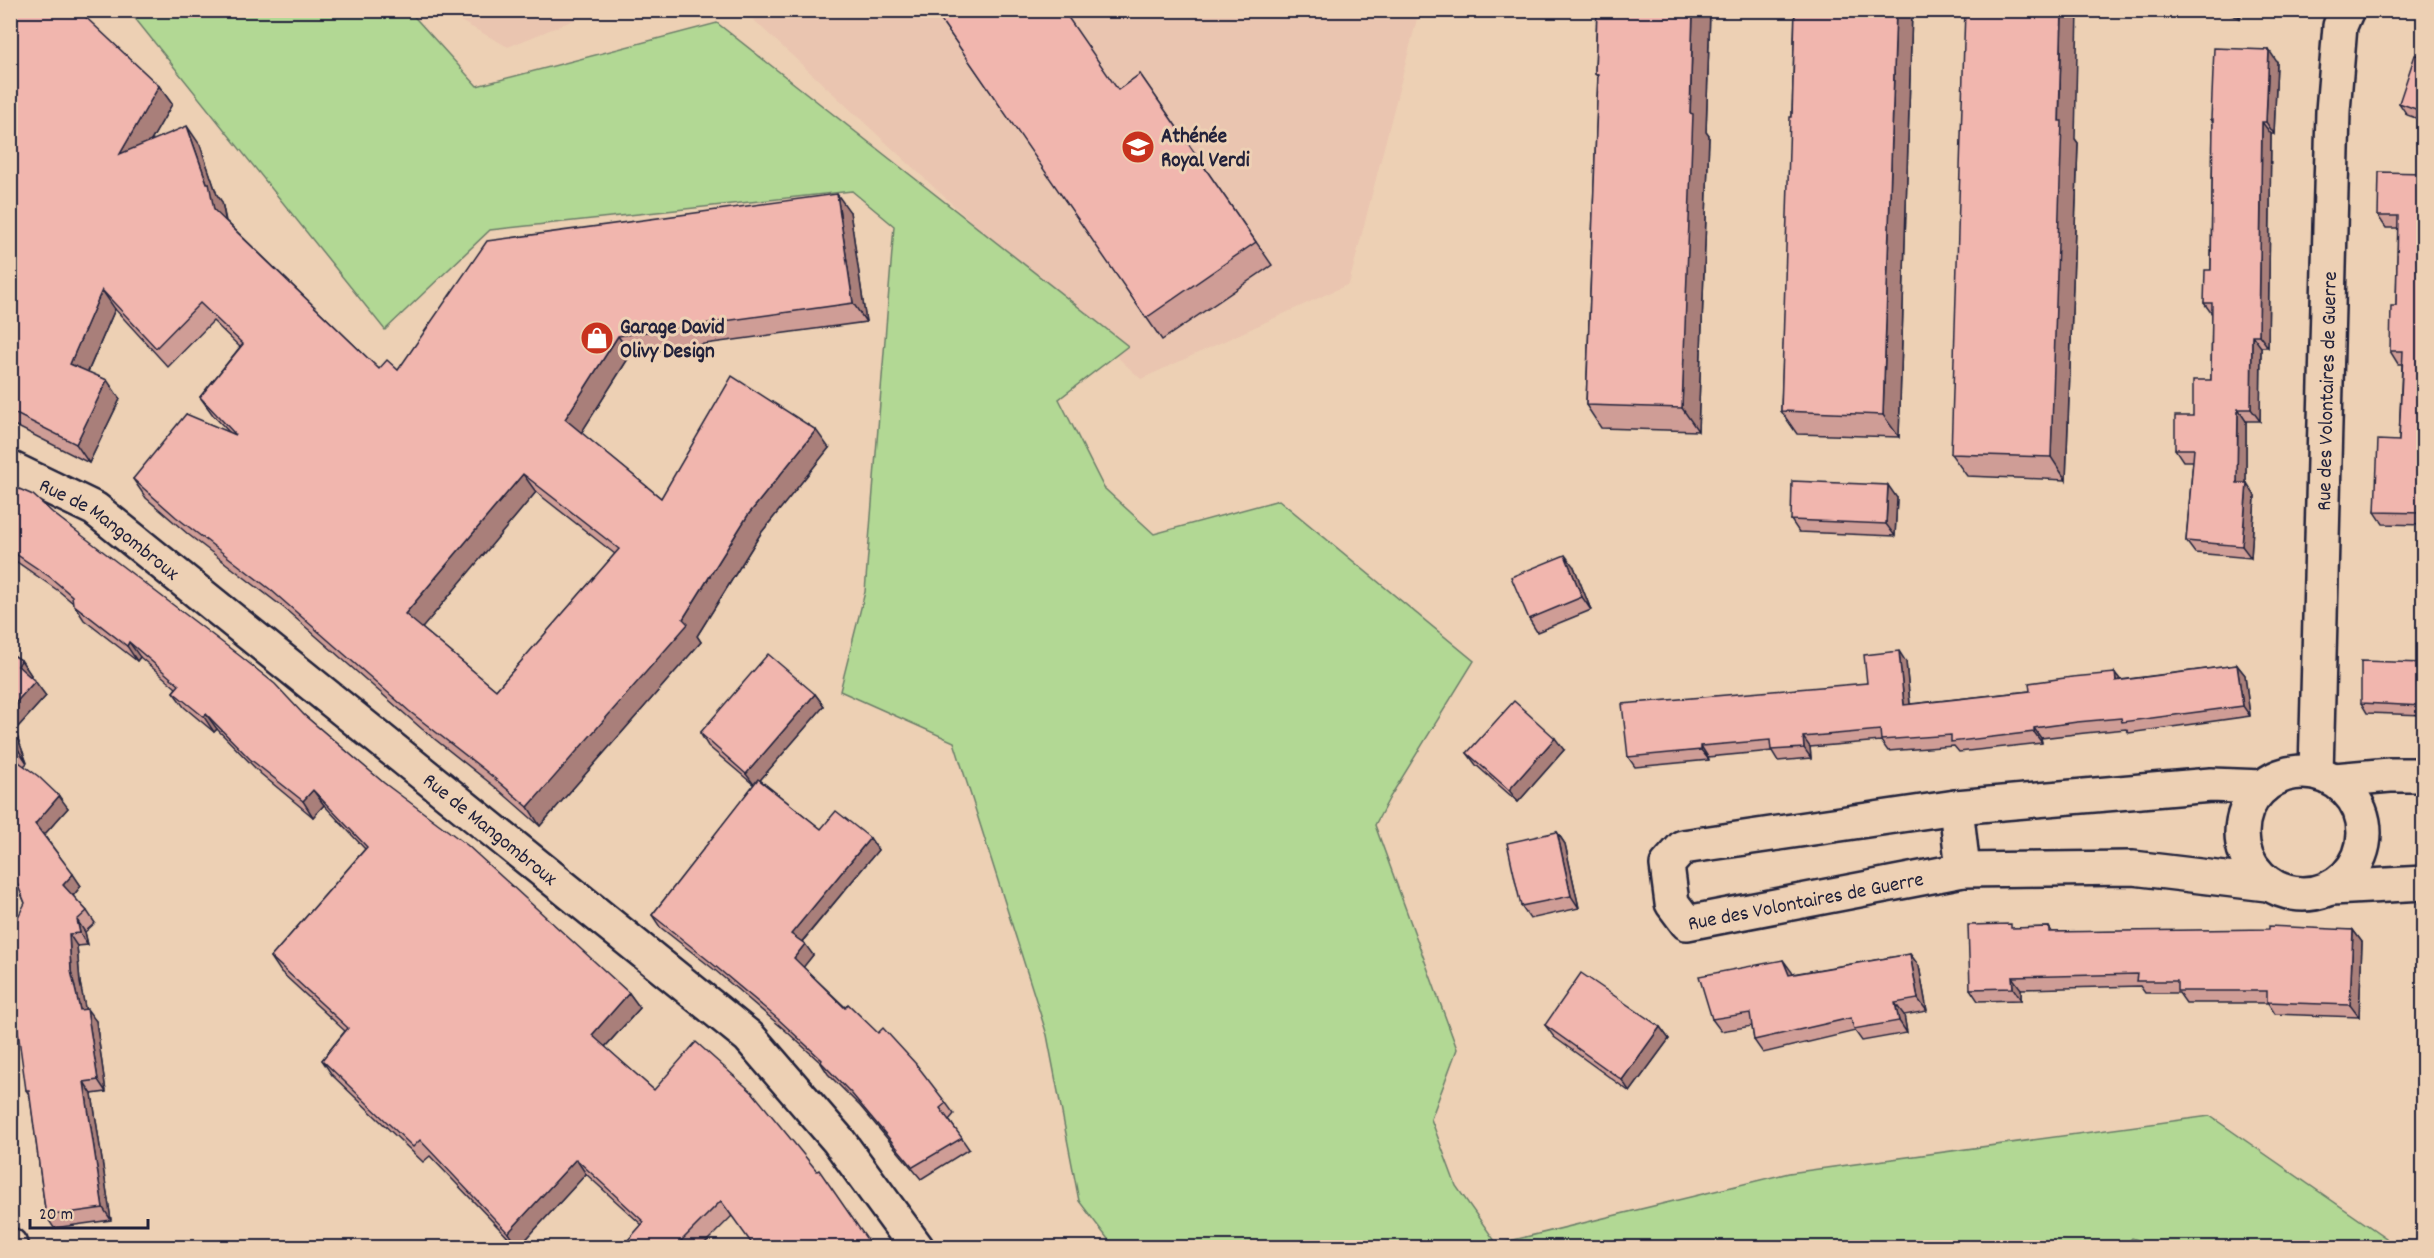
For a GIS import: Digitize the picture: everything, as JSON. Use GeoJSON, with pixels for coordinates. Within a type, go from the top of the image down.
{"type":"FeatureCollection","features":[{"type":"Feature","properties":{"kind":"street","name":"Rue des Volontaires de Guerre"},"geometry":{"type":"LineString","coordinates":[[2325,776],[2333,111],[2340,26],[2347,10]]}},
{"type":"Feature","properties":{"kind":"street","name":"Rue de Mangombroux"},"geometry":{"type":"LineString","coordinates":[[10,468],[94,509],[749,1037],[838,1140],[916,1248]]}},
{"type":"Feature","properties":{"kind":"street","name":"Rue des Volontaires de Guerre"},"geometry":{"type":"LineString","coordinates":[[2424,775],[2325,776],[2294,773],[2278,777],[2263,787],[2211,785],[1956,807],[1683,847],[1667,865],[1672,903],[1687,923],[1963,870],[2133,868],[2267,884],[2290,894],[2311,895],[2332,888],[2424,883]]}},
{"type":"Feature","properties":{"kind":"street"},"geometry":{"type":"LineString","coordinates":[[2325,776],[2347,790],[2362,813],[2365,828],[2363,849],[2350,874],[2332,888]]}},
{"type":"Feature","properties":{"kind":"street"},"geometry":{"type":"LineString","coordinates":[[2263,787],[2248,807],[2242,827],[2243,850],[2251,867],[2267,884]]}},
{"type":"Feature","properties":{"kind":"street"},"geometry":{"type":"LineString","coordinates":[[1956,807],[1963,870]]}},
{"type":"Feature","properties":{"kind":"shaded area"},"geometry":{"type":"Polygon","coordinates":[[[442,11],[596,11],[508,47],[442,11]]]}},
{"type":"Feature","properties":{"kind":"shaded area","name":"Athénée Royal Verdi"},"geometry":{"type":"Polygon","coordinates":[[[744,11],[1419,11],[1349,284],[1141,379],[744,11]]]}},
{"type":"Feature","properties":{"kind":"green space"},"geometry":{"type":"Polygon","coordinates":[[[126,11],[409,11],[477,86],[717,23],[1128,346],[1059,399],[1104,488],[1154,534],[1279,500],[1474,661],[1375,825],[1457,1049],[1431,1119],[1456,1186],[1497,1244],[1789,1173],[2210,1116],[2386,1238],[2388,1247],[2165,1248],[2132,1238],[2122,1248],[1114,1247],[1079,1201],[1047,1035],[954,742],[840,691],[865,592],[894,226],[852,191],[490,230],[385,330],[134,17],[126,11]]]}},
{"type":"Feature","properties":{"kind":"building"},"geometry":{"type":"Polygon","coordinates":[[[10,10],[78,10],[159,86],[120,154],[187,126],[207,183],[209,183],[214,210],[379,369],[387,360],[398,370],[487,241],[837,194],[853,303],[618,336],[565,419],[661,498],[732,376],[816,430],[748,515],[683,619],[688,624],[528,807],[409,711],[271,590],[176,517],[133,479],[186,414],[236,435],[200,397],[243,344],[200,303],[156,348],[102,290],[70,364],[107,380],[76,444],[10,411],[10,236],[15,226],[10,224],[10,10]],[[523,474],[405,614],[496,690],[619,549],[523,474]]]}},
{"type":"Feature","properties":{"kind":"building"},"geometry":{"type":"Polygon","coordinates":[[[934,10],[1063,10],[1118,90],[1140,74],[1256,242],[1146,318],[934,10]]]}},
{"type":"Feature","properties":{"kind":"building"},"geometry":{"type":"Polygon","coordinates":[[[1597,10],[1693,10],[1690,113],[1693,114],[1682,408],[1586,405],[1598,74],[1595,74],[1597,10]]]}},
{"type":"Feature","properties":{"kind":"building"},"geometry":{"type":"Polygon","coordinates":[[[1795,10],[1896,10],[1883,415],[1781,411],[1795,10]]]}},
{"type":"Feature","properties":{"kind":"building"},"geometry":{"type":"Polygon","coordinates":[[[1965,10],[2062,10],[2059,121],[2062,121],[2051,457],[1951,454],[1965,10]]]}},
{"type":"Feature","properties":{"kind":"building"},"geometry":{"type":"Polygon","coordinates":[[[2214,48],[2269,50],[2266,122],[2262,122],[2259,335],[2252,335],[2251,409],[2238,409],[2237,483],[2247,483],[2242,546],[2186,541],[2194,449],[2175,449],[2175,416],[2193,416],[2193,380],[2211,380],[2212,303],[2204,303],[2205,270],[2211,270],[2213,119],[2211,119],[2214,48]]]}},
{"type":"Feature","properties":{"kind":"building"},"geometry":{"type":"Polygon","coordinates":[[[2415,55],[2424,56],[2424,112],[2399,103],[2415,55]]]}},
{"type":"Feature","properties":{"kind":"building"},"geometry":{"type":"Polygon","coordinates":[[[2379,172],[2424,173],[2424,513],[2375,512],[2378,440],[2399,441],[2403,351],[2390,351],[2391,306],[2396,306],[2398,216],[2378,216],[2379,172]]]}},
{"type":"Feature","properties":{"kind":"building"},"geometry":{"type":"Polygon","coordinates":[[[1792,481],[1888,485],[1886,524],[1791,520],[1792,481]]]}},
{"type":"Feature","properties":{"kind":"building"},"geometry":{"type":"Polygon","coordinates":[[[10,485],[33,495],[54,514],[275,684],[304,715],[384,783],[467,845],[629,993],[592,1035],[654,1090],[696,1042],[753,1093],[817,1171],[819,1170],[873,1248],[755,1248],[721,1201],[674,1248],[621,1248],[644,1222],[576,1159],[508,1233],[420,1140],[413,1147],[322,1060],[348,1028],[271,957],[367,847],[313,790],[303,801],[250,759],[206,714],[204,717],[173,692],[179,685],[129,642],[127,646],[73,604],[72,596],[50,577],[10,550],[10,485]]]}},
{"type":"Feature","properties":{"kind":"building"},"geometry":{"type":"Polygon","coordinates":[[[1565,555],[1582,597],[1529,619],[1511,577],[1565,555]]]}},
{"type":"Feature","properties":{"kind":"building"},"geometry":{"type":"Polygon","coordinates":[[[1899,651],[1904,705],[2030,691],[2029,683],[2072,677],[2115,673],[2116,681],[2237,665],[2243,706],[2122,722],[2121,718],[2077,722],[2034,728],[2034,732],[1951,742],[1951,735],[1881,740],[1880,730],[1803,737],[1804,748],[1771,750],[1770,740],[1701,746],[1701,750],[1628,757],[1622,704],[1867,683],[1864,655],[1899,651]]]}},
{"type":"Feature","properties":{"kind":"building"},"geometry":{"type":"Polygon","coordinates":[[[10,653],[21,660],[18,666],[35,681],[10,709],[10,653]]]}},
{"type":"Feature","properties":{"kind":"building"},"geometry":{"type":"Polygon","coordinates":[[[768,654],[815,694],[746,774],[700,733],[768,654]]]}},
{"type":"Feature","properties":{"kind":"building"},"geometry":{"type":"Polygon","coordinates":[[[2361,661],[2424,663],[2424,706],[2361,703],[2361,661]]]}},
{"type":"Feature","properties":{"kind":"building"},"geometry":{"type":"Polygon","coordinates":[[[1514,701],[1555,738],[1509,790],[1467,753],[1514,701]]]}},
{"type":"Feature","properties":{"kind":"building"},"geometry":{"type":"Polygon","coordinates":[[[10,729],[19,751],[12,757],[38,776],[59,796],[35,824],[73,874],[63,885],[87,911],[77,920],[80,933],[69,934],[71,971],[80,1010],[87,1009],[98,1080],[84,1082],[103,1208],[46,1216],[10,973],[10,933],[25,903],[10,866],[10,729]]]}},
{"type":"Feature","properties":{"kind":"building"},"geometry":{"type":"Polygon","coordinates":[[[758,779],[821,829],[836,811],[870,838],[791,934],[805,944],[794,958],[845,1008],[848,1004],[878,1033],[883,1028],[916,1064],[946,1103],[940,1108],[962,1138],[913,1167],[852,1094],[821,1062],[822,1060],[778,1019],[652,915],[758,779]]]}},
{"type":"Feature","properties":{"kind":"building"},"geometry":{"type":"Polygon","coordinates":[[[1557,832],[1571,896],[1521,906],[1507,843],[1557,832]]]}},
{"type":"Feature","properties":{"kind":"building"},"geometry":{"type":"Polygon","coordinates":[[[2011,924],[2011,928],[2049,927],[2049,932],[2269,929],[2269,926],[2353,930],[2350,1005],[2267,1002],[2267,991],[2177,991],[2177,981],[2136,981],[2137,974],[2012,977],[2013,988],[1970,989],[1968,925],[2011,924]]]}},
{"type":"Feature","properties":{"kind":"building"},"geometry":{"type":"Polygon","coordinates":[[[1910,954],[1918,999],[1895,1003],[1899,1021],[1854,1029],[1851,1018],[1754,1040],[1750,1013],[1712,1019],[1699,976],[1783,960],[1789,975],[1910,954]]]}},
{"type":"Feature","properties":{"kind":"building"},"geometry":{"type":"Polygon","coordinates":[[[1581,973],[1660,1027],[1622,1080],[1545,1025],[1581,973]]]}},
{"type":"Feature","properties":{"kind":"place","name":"Athénée Royal Verdi"},"geometry":{"type":"Point","coordinates":[1138,147]}},
{"type":"Feature","properties":{"kind":"place","name":"Garage David Olivy Design"},"geometry":{"type":"Point","coordinates":[597,338]}}]}
